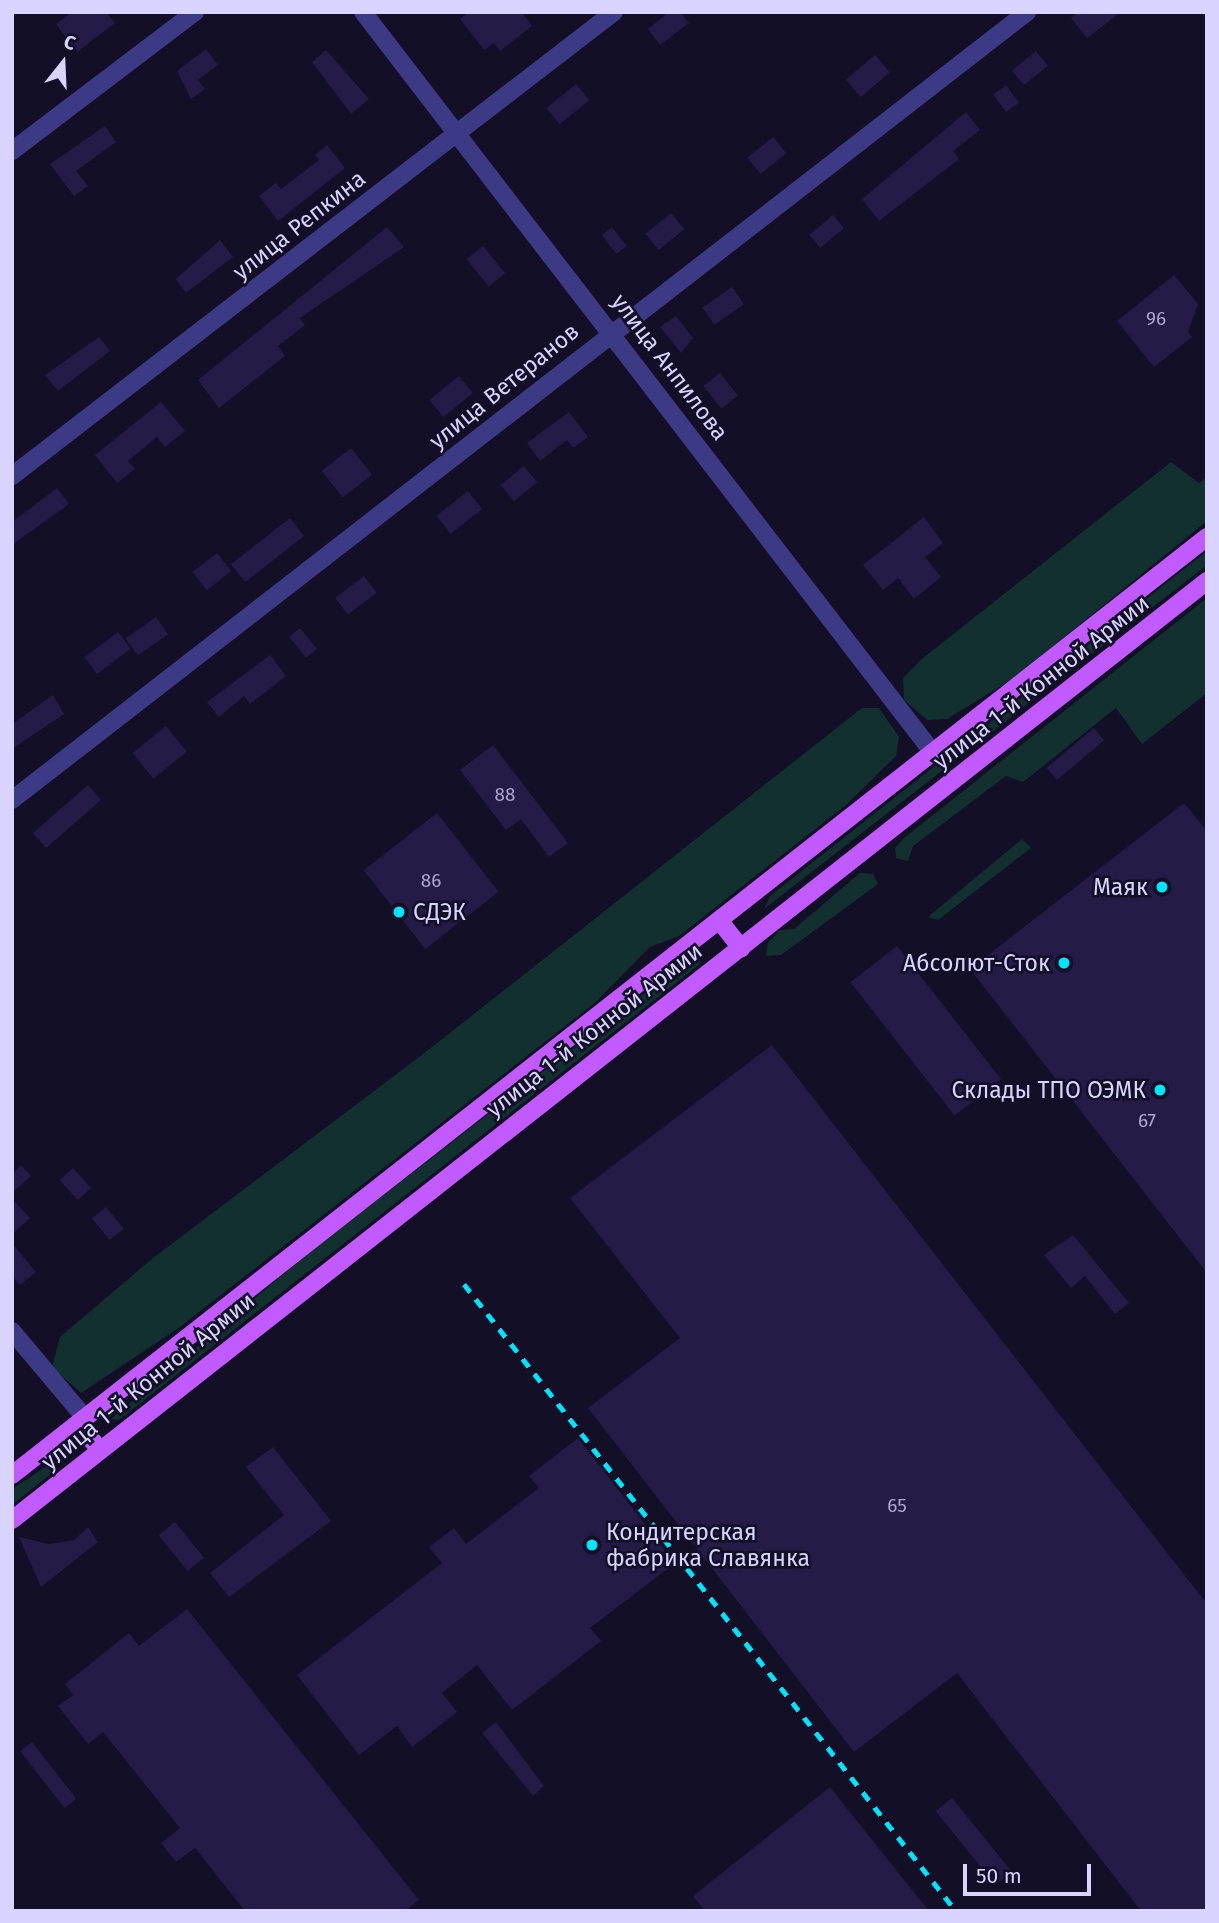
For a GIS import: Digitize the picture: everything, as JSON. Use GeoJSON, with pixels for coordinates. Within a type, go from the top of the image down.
{"type":"FeatureCollection","features":[{"type":"Feature","properties":{"kind":"main road","name":"улица 1-й Конной Армии"},"geometry":{"type":"LineString","coordinates":[[12,1475],[934,754],[1207,537]]}},
{"type":"Feature","properties":{"kind":"main road","name":"улица 1-й Конной Армии"},"geometry":{"type":"LineString","coordinates":[[12,1520],[1207,582]]}},
{"type":"Feature","properties":{"kind":"main road"},"geometry":{"type":"LineString","coordinates":[[719,920],[741,948]]}},
{"type":"Feature","properties":{"kind":"main road"},"geometry":{"type":"LineString","coordinates":[[81,1420],[100,1450]]}},
{"type":"Feature","properties":{"kind":"street"},"geometry":{"type":"LineString","coordinates":[[12,151],[195,12]]}},
{"type":"Feature","properties":{"kind":"street","name":"улица Анпилова"},"geometry":{"type":"LineString","coordinates":[[363,12],[612,331],[934,754]]}},
{"type":"Feature","properties":{"kind":"street","name":"улица Репкина"},"geometry":{"type":"LineString","coordinates":[[12,476],[614,12]]}},
{"type":"Feature","properties":{"kind":"street","name":"улица Ветеранов"},"geometry":{"type":"LineString","coordinates":[[12,800],[277,600],[612,331],[833,168],[1027,12]]}},
{"type":"Feature","properties":{"kind":"street"},"geometry":{"type":"LineString","coordinates":[[12,1331],[81,1420]]}},
{"type":"Feature","properties":{"kind":"green space"},"geometry":{"type":"Polygon","coordinates":[[[1171,462],[1199,483],[1207,477],[1207,521],[1014,678],[947,719],[927,720],[904,700],[903,678],[923,658],[1171,462]]]}},
{"type":"Feature","properties":{"kind":"green space"},"geometry":{"type":"Polygon","coordinates":[[[1207,551],[1207,565],[764,909],[770,896],[1207,551]]]}},
{"type":"Feature","properties":{"kind":"green space"},"geometry":{"type":"Polygon","coordinates":[[[1207,598],[1207,693],[1142,744],[1116,708],[1023,782],[1006,776],[913,846],[908,861],[896,858],[895,848],[904,838],[1207,598]]]}},
{"type":"Feature","properties":{"kind":"green space"},"geometry":{"type":"Polygon","coordinates":[[[862,708],[879,708],[899,737],[896,756],[846,805],[679,936],[650,947],[596,1002],[180,1327],[81,1393],[52,1367],[60,1337],[153,1258],[427,1051],[862,708]]]}},
{"type":"Feature","properties":{"kind":"green space"},"geometry":{"type":"Polygon","coordinates":[[[1022,839],[1031,848],[938,920],[928,917],[1022,839]]]}},
{"type":"Feature","properties":{"kind":"green space"},"geometry":{"type":"Polygon","coordinates":[[[860,873],[873,874],[878,884],[781,955],[766,956],[768,942],[780,930],[794,929],[860,873]]]}},
{"type":"Feature","properties":{"kind":"green space"},"geometry":{"type":"Polygon","coordinates":[[[695,954],[702,954],[699,965],[119,1420],[111,1419],[309,1253],[695,954]]]}},
{"type":"Feature","properties":{"kind":"green space"},"geometry":{"type":"Polygon","coordinates":[[[53,1462],[57,1469],[12,1505],[12,1489],[53,1462]]]}},
{"type":"Feature","properties":{"kind":"building"},"geometry":{"type":"Polygon","coordinates":[[[72,12],[106,12],[115,23],[77,52],[56,24],[72,12]]]}},
{"type":"Feature","properties":{"kind":"building"},"geometry":{"type":"Polygon","coordinates":[[[469,12],[521,12],[532,26],[500,51],[494,43],[484,50],[460,19],[469,12]]]}},
{"type":"Feature","properties":{"kind":"building"},"geometry":{"type":"Polygon","coordinates":[[[669,12],[680,12],[689,23],[660,45],[648,29],[669,12]]]}},
{"type":"Feature","properties":{"kind":"building"},"geometry":{"type":"Polygon","coordinates":[[[1078,12],[1121,12],[1087,38],[1071,18],[1078,12]]]}},
{"type":"Feature","properties":{"kind":"building"},"geometry":{"type":"Polygon","coordinates":[[[206,49],[218,65],[198,80],[205,89],[191,99],[177,71],[206,49]]]}},
{"type":"Feature","properties":{"kind":"building"},"geometry":{"type":"Polygon","coordinates":[[[326,50],[369,99],[351,114],[312,62],[326,50]]]}},
{"type":"Feature","properties":{"kind":"building"},"geometry":{"type":"Polygon","coordinates":[[[1036,51],[1048,66],[1024,85],[1012,71],[1036,51]]]}},
{"type":"Feature","properties":{"kind":"building"},"geometry":{"type":"Polygon","coordinates":[[[875,55],[890,73],[861,97],[846,79],[875,55]]]}},
{"type":"Feature","properties":{"kind":"building"},"geometry":{"type":"Polygon","coordinates":[[[576,84],[589,100],[560,124],[546,108],[576,84]]]}},
{"type":"Feature","properties":{"kind":"building"},"geometry":{"type":"Polygon","coordinates":[[[1006,85],[1019,103],[1006,112],[993,94],[1006,85]]]}},
{"type":"Feature","properties":{"kind":"building"},"geometry":{"type":"Polygon","coordinates":[[[966,112],[980,130],[953,151],[959,159],[879,221],[862,199],[966,112]]]}},
{"type":"Feature","properties":{"kind":"building"},"geometry":{"type":"Polygon","coordinates":[[[105,126],[116,142],[76,171],[88,186],[74,196],[50,164],[105,126]]]}},
{"type":"Feature","properties":{"kind":"building"},"geometry":{"type":"Polygon","coordinates":[[[773,137],[786,153],[761,174],[747,158],[773,137]]]}},
{"type":"Feature","properties":{"kind":"building"},"geometry":{"type":"Polygon","coordinates":[[[327,145],[345,168],[278,221],[259,196],[276,183],[281,189],[319,160],[315,155],[327,145]]]}},
{"type":"Feature","properties":{"kind":"building"},"geometry":{"type":"Polygon","coordinates":[[[671,213],[684,229],[659,250],[645,234],[671,213]]]}},
{"type":"Feature","properties":{"kind":"building"},"geometry":{"type":"Polygon","coordinates":[[[833,215],[844,228],[820,248],[809,235],[833,215]]]}},
{"type":"Feature","properties":{"kind":"building"},"geometry":{"type":"Polygon","coordinates":[[[387,227],[404,247],[300,318],[305,325],[278,346],[285,356],[219,408],[198,380],[387,227]]]}},
{"type":"Feature","properties":{"kind":"building"},"geometry":{"type":"Polygon","coordinates":[[[612,227],[627,246],[617,254],[602,235],[612,227]]]}},
{"type":"Feature","properties":{"kind":"building"},"geometry":{"type":"Polygon","coordinates":[[[220,240],[233,257],[186,293],[176,279],[220,240]]]}},
{"type":"Feature","properties":{"kind":"building"},"geometry":{"type":"Polygon","coordinates":[[[483,246],[505,273],[489,286],[467,259],[483,246]]]}},
{"type":"Feature","properties":{"kind":"building"},"geometry":{"type":"Polygon","coordinates":[[[1174,275],[1198,304],[1188,332],[1192,337],[1154,367],[1117,321],[1174,275]]]}},
{"type":"Feature","properties":{"kind":"building"},"geometry":{"type":"Polygon","coordinates":[[[732,287],[744,304],[715,325],[703,308],[732,287]]]}},
{"type":"Feature","properties":{"kind":"building"},"geometry":{"type":"Polygon","coordinates":[[[676,316],[693,338],[681,353],[660,327],[676,316]]]}},
{"type":"Feature","properties":{"kind":"building"},"geometry":{"type":"Polygon","coordinates":[[[99,337],[110,351],[58,391],[45,375],[99,337]]]}},
{"type":"Feature","properties":{"kind":"building"},"geometry":{"type":"Polygon","coordinates":[[[720,373],[738,396],[721,409],[703,386],[720,373]]]}},
{"type":"Feature","properties":{"kind":"building"},"geometry":{"type":"Polygon","coordinates":[[[459,376],[473,393],[443,417],[429,400],[459,376]]]}},
{"type":"Feature","properties":{"kind":"building"},"geometry":{"type":"Polygon","coordinates":[[[161,402],[185,431],[165,447],[157,437],[128,461],[135,469],[117,483],[95,455],[161,402]]]}},
{"type":"Feature","properties":{"kind":"building"},"geometry":{"type":"Polygon","coordinates":[[[569,412],[588,437],[573,448],[567,440],[540,461],[527,443],[569,412]]]}},
{"type":"Feature","properties":{"kind":"building"},"geometry":{"type":"Polygon","coordinates":[[[351,448],[372,475],[343,498],[322,471],[351,448]]]}},
{"type":"Feature","properties":{"kind":"building"},"geometry":{"type":"Polygon","coordinates":[[[524,466],[537,482],[514,501],[501,485],[524,466]]]}},
{"type":"Feature","properties":{"kind":"building"},"geometry":{"type":"Polygon","coordinates":[[[57,488],[69,504],[12,545],[12,522],[57,488]]]}},
{"type":"Feature","properties":{"kind":"building"},"geometry":{"type":"Polygon","coordinates":[[[468,491],[482,509],[451,534],[436,516],[468,491]]]}},
{"type":"Feature","properties":{"kind":"building"},"geometry":{"type":"Polygon","coordinates":[[[924,517],[943,543],[925,557],[941,577],[914,599],[898,578],[883,590],[863,565],[924,517]]]}},
{"type":"Feature","properties":{"kind":"building"},"geometry":{"type":"Polygon","coordinates":[[[290,518],[304,536],[245,582],[231,564],[290,518]]]}},
{"type":"Feature","properties":{"kind":"building"},"geometry":{"type":"Polygon","coordinates":[[[217,553],[231,571],[207,590],[193,572],[217,553]]]}},
{"type":"Feature","properties":{"kind":"building"},"geometry":{"type":"Polygon","coordinates":[[[364,576],[377,593],[348,614],[335,598],[364,576]]]}},
{"type":"Feature","properties":{"kind":"building"},"geometry":{"type":"Polygon","coordinates":[[[156,617],[168,634],[138,655],[126,638],[156,617]]]}},
{"type":"Feature","properties":{"kind":"building"},"geometry":{"type":"Polygon","coordinates":[[[300,628],[317,649],[306,658],[289,637],[300,628]]]}},
{"type":"Feature","properties":{"kind":"building"},"geometry":{"type":"Polygon","coordinates":[[[118,632],[131,649],[97,674],[84,657],[118,632]]]}},
{"type":"Feature","properties":{"kind":"building"},"geometry":{"type":"Polygon","coordinates":[[[270,655],[286,676],[250,704],[244,696],[219,717],[207,702],[270,655]]]}},
{"type":"Feature","properties":{"kind":"building"},"geometry":{"type":"Polygon","coordinates":[[[53,695],[64,714],[12,749],[12,724],[53,695]]]}},
{"type":"Feature","properties":{"kind":"building"},"geometry":{"type":"Polygon","coordinates":[[[166,726],[187,752],[153,779],[133,753],[166,726]]]}},
{"type":"Feature","properties":{"kind":"building"},"geometry":{"type":"Polygon","coordinates":[[[1094,728],[1104,740],[1057,780],[1047,768],[1094,728]]]}},
{"type":"Feature","properties":{"kind":"building"},"geometry":{"type":"Polygon","coordinates":[[[493,745],[568,843],[549,857],[521,819],[506,830],[460,770],[493,745]]]}},
{"type":"Feature","properties":{"kind":"building"},"geometry":{"type":"Polygon","coordinates":[[[88,785],[101,800],[46,848],[33,833],[88,785]]]}},
{"type":"Feature","properties":{"kind":"building"},"geometry":{"type":"Polygon","coordinates":[[[1184,803],[1207,831],[1207,1273],[970,969],[1184,803]]]}},
{"type":"Feature","properties":{"kind":"building"},"geometry":{"type":"Polygon","coordinates":[[[437,813],[499,892],[425,949],[364,870],[437,813]]]}},
{"type":"Feature","properties":{"kind":"building"},"geometry":{"type":"Polygon","coordinates":[[[897,946],[1001,1079],[955,1115],[851,982],[897,946]]]}},
{"type":"Feature","properties":{"kind":"building"},"geometry":{"type":"Polygon","coordinates":[[[772,1045],[1207,1604],[1207,1911],[1141,1911],[957,1673],[854,1752],[588,1408],[680,1338],[570,1198],[772,1045]]]}},
{"type":"Feature","properties":{"kind":"building"},"geometry":{"type":"Polygon","coordinates":[[[21,1165],[31,1176],[12,1193],[12,1174],[21,1165]]]}},
{"type":"Feature","properties":{"kind":"building"},"geometry":{"type":"Polygon","coordinates":[[[73,1168],[91,1188],[78,1200],[60,1180],[73,1168]]]}},
{"type":"Feature","properties":{"kind":"building"},"geometry":{"type":"Polygon","coordinates":[[[12,1199],[30,1218],[12,1234],[12,1199]]]}},
{"type":"Feature","properties":{"kind":"building"},"geometry":{"type":"Polygon","coordinates":[[[106,1207],[124,1229],[110,1240],[92,1218],[106,1207]]]}},
{"type":"Feature","properties":{"kind":"building"},"geometry":{"type":"Polygon","coordinates":[[[1073,1235],[1129,1303],[1115,1314],[1085,1276],[1071,1288],[1044,1255],[1073,1235]]]}},
{"type":"Feature","properties":{"kind":"building"},"geometry":{"type":"Polygon","coordinates":[[[12,1243],[36,1272],[20,1285],[12,1276],[12,1243]]]}},
{"type":"Feature","properties":{"kind":"building"},"geometry":{"type":"Polygon","coordinates":[[[578,1438],[675,1563],[590,1628],[601,1641],[512,1710],[477,1665],[442,1693],[457,1712],[412,1747],[397,1726],[359,1755],[297,1675],[442,1563],[429,1547],[454,1528],[466,1544],[539,1488],[529,1476],[578,1438]]]}},
{"type":"Feature","properties":{"kind":"building"},"geometry":{"type":"Polygon","coordinates":[[[273,1447],[331,1521],[229,1597],[210,1573],[284,1515],[246,1467],[273,1447]]]}},
{"type":"Feature","properties":{"kind":"building"},"geometry":{"type":"Polygon","coordinates":[[[175,1522],[204,1558],[188,1571],[159,1535],[175,1522]]]}},
{"type":"Feature","properties":{"kind":"building"},"geometry":{"type":"Polygon","coordinates":[[[88,1527],[98,1542],[41,1587],[19,1537],[49,1544],[74,1540],[88,1527]]]}},
{"type":"Feature","properties":{"kind":"building"},"geometry":{"type":"Polygon","coordinates":[[[187,1609],[419,1900],[405,1911],[245,1911],[195,1848],[176,1862],[161,1843],[180,1828],[103,1732],[88,1744],[58,1706],[73,1695],[65,1684],[129,1633],[139,1646],[187,1609]]]}},
{"type":"Feature","properties":{"kind":"building"},"geometry":{"type":"Polygon","coordinates":[[[496,1722],[544,1786],[533,1796],[482,1733],[496,1722]]]}},
{"type":"Feature","properties":{"kind":"building"},"geometry":{"type":"Polygon","coordinates":[[[32,1742],[76,1799],[65,1808],[20,1751],[32,1742]]]}},
{"type":"Feature","properties":{"kind":"building"},"geometry":{"type":"Polygon","coordinates":[[[830,1787],[929,1911],[705,1911],[693,1896],[830,1787]]]}},
{"type":"Feature","properties":{"kind":"building"},"geometry":{"type":"Polygon","coordinates":[[[952,1798],[1012,1872],[995,1885],[936,1811],[952,1798]]]}},
{"type":"Feature","properties":{"kind":"railway"},"geometry":{"type":"LineString","coordinates":[[464,1284],[956,1911]]}},
{"type":"Feature","properties":{"kind":"place","name":"Маяк"},"geometry":{"type":"Point","coordinates":[1162,887]}},
{"type":"Feature","properties":{"kind":"place","name":"СДЭК"},"geometry":{"type":"Point","coordinates":[399,912]}},
{"type":"Feature","properties":{"kind":"place","name":"Абсолют-Сток"},"geometry":{"type":"Point","coordinates":[1064,963]}},
{"type":"Feature","properties":{"kind":"place","name":"Склады ТПО ОЭМК"},"geometry":{"type":"Point","coordinates":[1160,1090]}},
{"type":"Feature","properties":{"kind":"place","name":"Кондитерская фабрика Славянка"},"geometry":{"type":"Point","coordinates":[592,1545]}}]}
